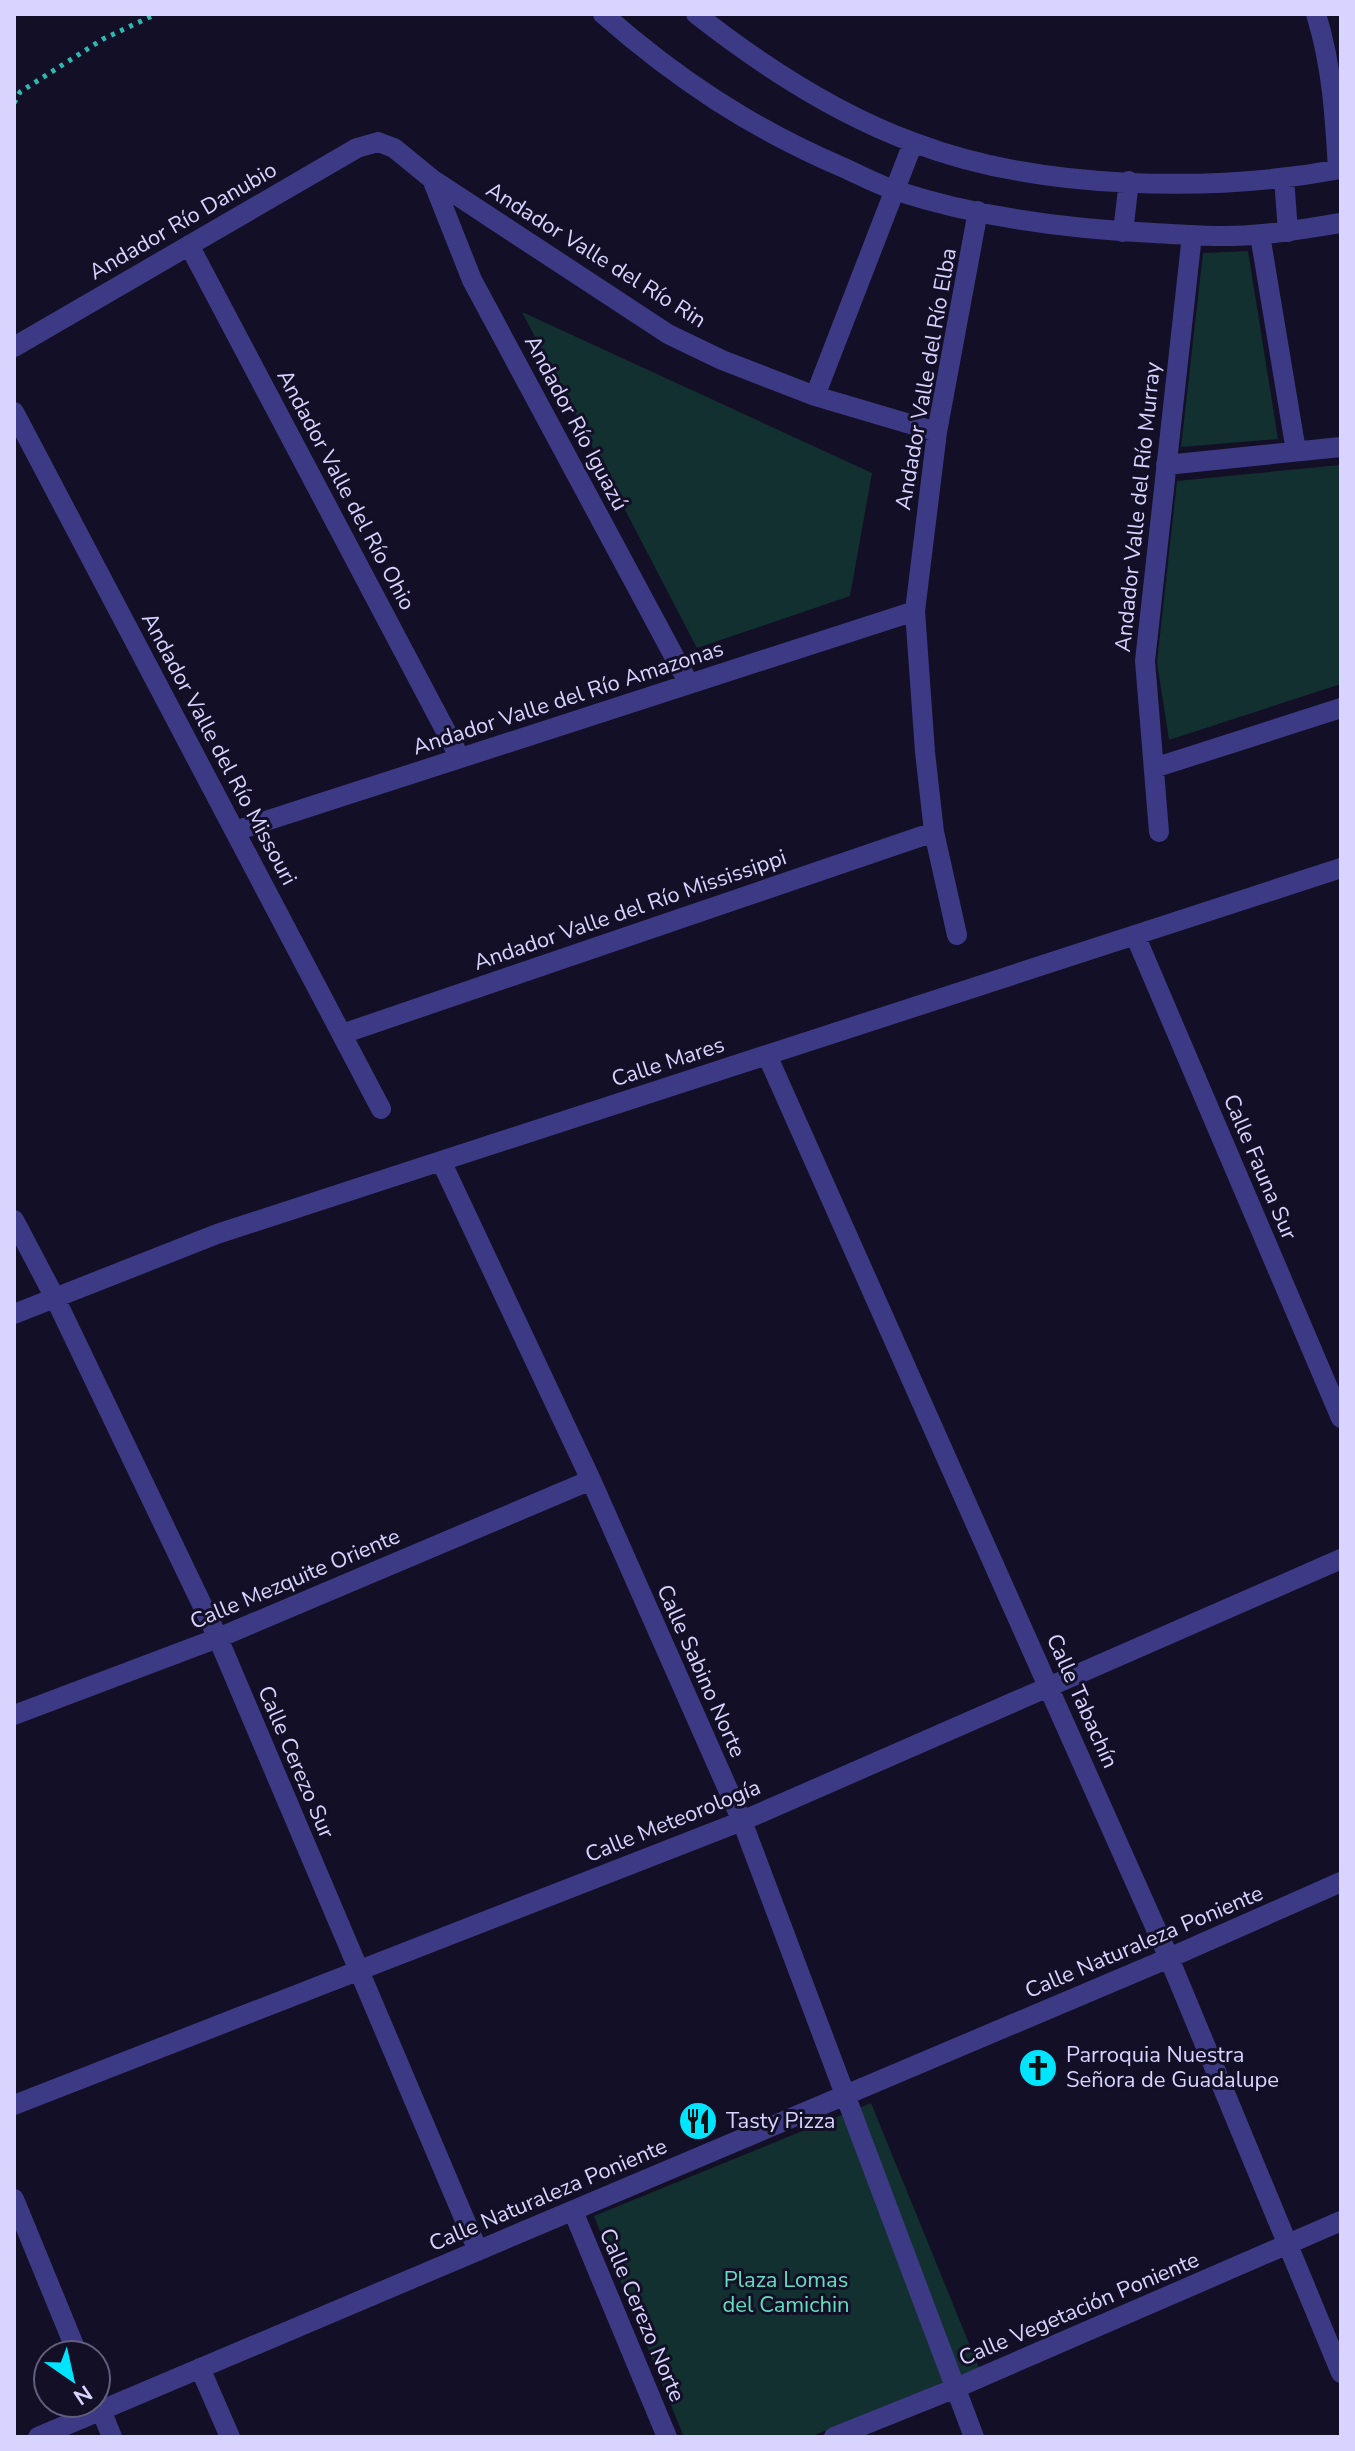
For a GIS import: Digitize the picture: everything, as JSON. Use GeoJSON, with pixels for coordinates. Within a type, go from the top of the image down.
{"type":"FeatureCollection","features":[{"type":"Feature","properties":{"kind":"street"},"geometry":{"type":"LineString","coordinates":[[603,14],[660,63],[724,107],[793,146],[895,190],[1045,224],[1123,232],[1260,235],[1341,223]]}},
{"type":"Feature","properties":{"kind":"street"},"geometry":{"type":"LineString","coordinates":[[696,14],[781,74],[844,110],[913,143],[1013,170],[1076,178],[1187,185],[1284,178],[1340,169],[1327,53],[1316,14]]}},
{"type":"Feature","properties":{"kind":"street","name":"Andador Valle del Río Rin"},"geometry":{"type":"LineString","coordinates":[[378,142],[394,148],[432,179],[668,334],[722,360],[815,396],[937,432]]}},
{"type":"Feature","properties":{"kind":"street","name":"Andador Río Danubio"},"geometry":{"type":"LineString","coordinates":[[14,347],[357,148],[378,142]]}},
{"type":"Feature","properties":{"kind":"street"},"geometry":{"type":"LineString","coordinates":[[815,396],[913,143]]}},
{"type":"Feature","properties":{"kind":"street"},"geometry":{"type":"LineString","coordinates":[[1284,178],[1288,232]]}},
{"type":"Feature","properties":{"kind":"street","name":"Andador Río Iguazú"},"geometry":{"type":"LineString","coordinates":[[432,179],[472,280],[689,684]]}},
{"type":"Feature","properties":{"kind":"street"},"geometry":{"type":"LineString","coordinates":[[1123,232],[1129,181]]}},
{"type":"Feature","properties":{"kind":"street","name":"Andador Valle del Río Elba"},"geometry":{"type":"LineString","coordinates":[[957,935],[934,832],[915,611],[937,432],[978,211]]}},
{"type":"Feature","properties":{"kind":"street","name":"Andador Valle del Río Murray"},"geometry":{"type":"LineString","coordinates":[[1159,832],[1145,661],[1192,235]]}},
{"type":"Feature","properties":{"kind":"street"},"geometry":{"type":"LineString","coordinates":[[1260,235],[1296,451]]}},
{"type":"Feature","properties":{"kind":"street","name":"Andador Valle del Río Ohio"},"geometry":{"type":"LineString","coordinates":[[189,245],[460,758]]}},
{"type":"Feature","properties":{"kind":"street","name":"Andador Valle del Río Missouri"},"geometry":{"type":"LineString","coordinates":[[14,412],[381,1109]]}},
{"type":"Feature","properties":{"kind":"street"},"geometry":{"type":"LineString","coordinates":[[1166,465],[1341,447]]}},
{"type":"Feature","properties":{"kind":"street","name":"Andador Valle del Río Amazonas"},"geometry":{"type":"LineString","coordinates":[[235,831],[915,611]]}},
{"type":"Feature","properties":{"kind":"street"},"geometry":{"type":"LineString","coordinates":[[1154,768],[1341,708]]}},
{"type":"Feature","properties":{"kind":"street","name":"Andador Valle del Río Mississippi"},"geometry":{"type":"LineString","coordinates":[[342,1034],[934,832]]}},
{"type":"Feature","properties":{"kind":"street","name":"Calle Mares"},"geometry":{"type":"LineString","coordinates":[[14,1314],[217,1234],[1341,868]]}},
{"type":"Feature","properties":{"kind":"street","name":"Calle Fauna Sur"},"geometry":{"type":"LineString","coordinates":[[1135,935],[1341,1418]]}},
{"type":"Feature","properties":{"kind":"street","name":"Calle Tabachín"},"geometry":{"type":"LineString","coordinates":[[767,1055],[1169,1958],[1341,2373]]}},
{"type":"Feature","properties":{"kind":"street","name":"Calle Sabino Norte"},"geometry":{"type":"LineString","coordinates":[[441,1161],[591,1480],[742,1821],[974,2437]]}},
{"type":"Feature","properties":{"kind":"street","name":"Calle Cerezo Sur"},"geometry":{"type":"LineString","coordinates":[[14,1220],[55,1298],[218,1638],[478,2251]]}},
{"type":"Feature","properties":{"kind":"street","name":"Calle Mezquite Oriente"},"geometry":{"type":"LineString","coordinates":[[14,1715],[218,1638],[591,1480]]}},
{"type":"Feature","properties":{"kind":"street","name":"Calle Meteorología"},"geometry":{"type":"LineString","coordinates":[[14,2105],[742,1821],[1341,1559]]}},
{"type":"Feature","properties":{"kind":"street","name":"Calle Naturaleza Poniente"},"geometry":{"type":"LineString","coordinates":[[112,2399],[200,2368],[1169,1958],[1341,1882]]}},
{"type":"Feature","properties":{"kind":"street"},"geometry":{"type":"LineString","coordinates":[[14,2199],[71,2339]]}},
{"type":"Feature","properties":{"kind":"street","name":"Calle Cerezo Norte"},"geometry":{"type":"LineString","coordinates":[[573,2211],[667,2437]]}},
{"type":"Feature","properties":{"kind":"street","name":"Calle Vegetación Poniente"},"geometry":{"type":"LineString","coordinates":[[834,2437],[956,2388],[1341,2221]]}},
{"type":"Feature","properties":{"kind":"street"},"geometry":{"type":"LineString","coordinates":[[200,2368],[230,2437]]}},
{"type":"Feature","properties":{"kind":"street","name":"Calle Naturaleza Poniente"},"geometry":{"type":"LineString","coordinates":[[38,2437],[71,2419]]}},
{"type":"Feature","properties":{"kind":"path"},"geometry":{"type":"LineString","coordinates":[[14,103],[20,92],[103,39],[156,14]]}},
{"type":"Feature","properties":{"kind":"green space"},"geometry":{"type":"Polygon","coordinates":[[[1248,251],[1278,439],[1181,447],[1203,253],[1248,251]]]}},
{"type":"Feature","properties":{"kind":"green space"},"geometry":{"type":"Polygon","coordinates":[[[522,312],[872,473],[850,596],[697,648],[522,312]]]}},
{"type":"Feature","properties":{"kind":"green space"},"geometry":{"type":"Polygon","coordinates":[[[1340,465],[1341,684],[1169,740],[1157,662],[1177,481],[1340,465]]]}},
{"type":"Feature","properties":{"kind":"green space","name":"Plaza Lomas del Camichin"},"geometry":{"type":"Polygon","coordinates":[[[871,2103],[979,2368],[810,2437],[684,2437],[594,2216],[871,2103]]]}},
{"type":"Feature","properties":{"kind":"place","name":"Parroquia Nuestra Señora de Guadalupe"},"geometry":{"type":"Point","coordinates":[1038,2068]}},
{"type":"Feature","properties":{"kind":"place","name":"Tasty Pizza"},"geometry":{"type":"Point","coordinates":[698,2121]}}]}
